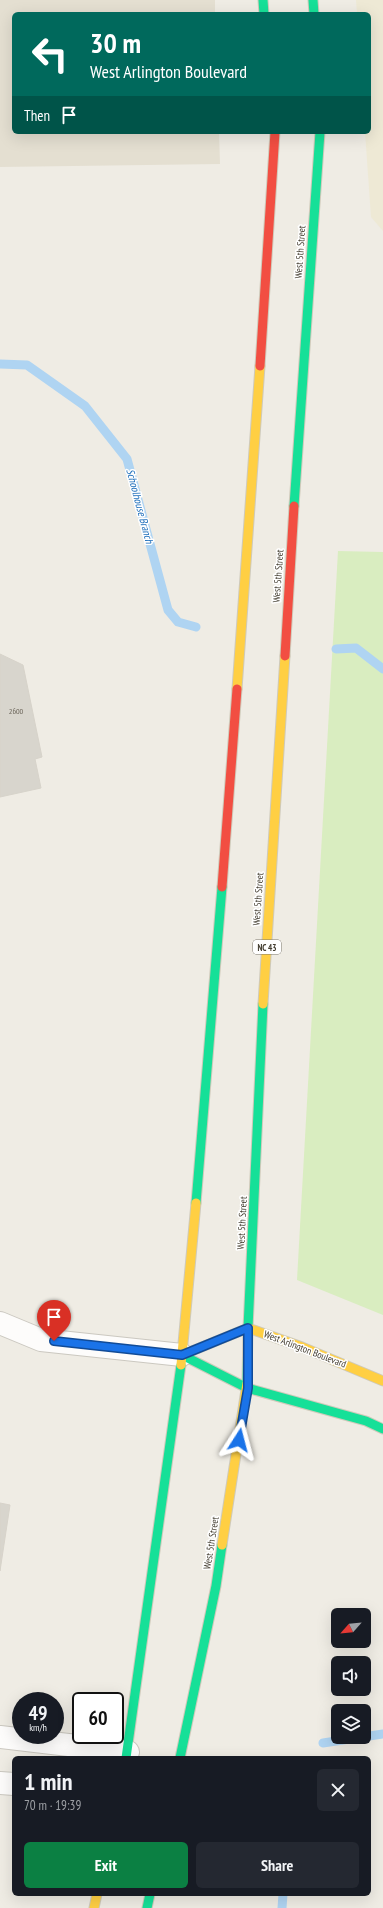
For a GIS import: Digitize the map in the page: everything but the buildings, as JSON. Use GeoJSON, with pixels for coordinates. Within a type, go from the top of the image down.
{"type":"FeatureCollection","features":[{"type":"Feature","properties":{"kind":"main road"},"geometry":{"type":"LineString","coordinates":[[263,0],[264,12]]}},
{"type":"Feature","properties":{"kind":"main road"},"geometry":{"type":"LineString","coordinates":[[313,0],[314,12]]}},
{"type":"Feature","properties":{"kind":"main road"},"geometry":{"type":"LineString","coordinates":[[127,1755],[182,1355],[204,1118],[246,585],[274,134]]}},
{"type":"Feature","properties":{"kind":"main road","name":"West 5th Street"},"geometry":{"type":"LineString","coordinates":[[180,1756],[216,1586],[248,1388],[248,1328],[263,1011],[292,540],[320,134]]}},
{"type":"Feature","properties":{"kind":"main road"},"geometry":{"type":"LineString","coordinates":[[182,1355],[248,1328]]}},
{"type":"Feature","properties":{"kind":"main road","name":"West Arlington Boulevard"},"geometry":{"type":"LineString","coordinates":[[248,1328],[302,1347],[383,1381]]}},
{"type":"Feature","properties":{"kind":"main road"},"geometry":{"type":"LineString","coordinates":[[182,1355],[248,1388],[366,1421],[383,1429]]}},
{"type":"Feature","properties":{"kind":"main road"},"geometry":{"type":"LineString","coordinates":[[94,1908],[97,1896]]}},
{"type":"Feature","properties":{"kind":"main road"},"geometry":{"type":"LineString","coordinates":[[147,1908],[150,1896]]}},
{"type":"Feature","properties":{"kind":"street"},"geometry":{"type":"LineString","coordinates":[[0,1323],[41,1340],[182,1355]]}},
{"type":"Feature","properties":{"kind":"street"},"geometry":{"type":"LineString","coordinates":[[0,1737],[127,1755]]}},
{"type":"Feature","properties":{"kind":"street"},"geometry":{"type":"LineString","coordinates":[[0,1782],[12,1784]]}},
{"type":"Feature","properties":{"kind":"shaded area"},"geometry":{"type":"Polygon","coordinates":[[[0,0],[215,0],[215,12],[12,12],[12,134],[219,134],[220,164],[0,167],[0,0]]]}},
{"type":"Feature","properties":{"kind":"shaded area"},"geometry":{"type":"Polygon","coordinates":[[[356,0],[383,0],[383,231],[371,217],[365,134],[371,134],[371,12],[357,12],[356,0]]]}},
{"type":"Feature","properties":{"kind":"green space"},"geometry":{"type":"Polygon","coordinates":[[[338,551],[383,552],[383,1315],[297,1280],[338,551]]]}},
{"type":"Feature","properties":{"kind":"waterway","name":"Schoolhouse Branch"},"geometry":{"type":"LineString","coordinates":[[0,364],[27,365],[85,406],[127,459],[168,610],[178,622],[196,627]]}},
{"type":"Feature","properties":{"kind":"waterway","name":"Schoolhouse Branch"},"geometry":{"type":"LineString","coordinates":[[336,649],[356,648],[383,669]]}},
{"type":"Feature","properties":{"kind":"waterway","name":"Schoolhouse Branch"},"geometry":{"type":"LineString","coordinates":[[323,1743],[383,1734]]}},
{"type":"Feature","properties":{"kind":"waterway","name":"Schoolhouse Branch"},"geometry":{"type":"LineString","coordinates":[[282,1908],[283,1896]]}},
{"type":"Feature","properties":{"kind":"traffic: fast"},"geometry":{"type":"LineString","coordinates":[[263,0],[264,12]]}},
{"type":"Feature","properties":{"kind":"traffic: fast"},"geometry":{"type":"LineString","coordinates":[[313,0],[314,12]]}},
{"type":"Feature","properties":{"kind":"traffic: fast"},"geometry":{"type":"LineString","coordinates":[[294,506],[320,134]]}},
{"type":"Feature","properties":{"kind":"traffic: fast"},"geometry":{"type":"LineString","coordinates":[[196,1203],[222,887]]}},
{"type":"Feature","properties":{"kind":"traffic: fast"},"geometry":{"type":"LineString","coordinates":[[247,1383],[248,1328],[263,1004]]}},
{"type":"Feature","properties":{"kind":"traffic: fast"},"geometry":{"type":"LineString","coordinates":[[182,1355],[247,1388],[366,1421],[383,1429]]}},
{"type":"Feature","properties":{"kind":"traffic: fast"},"geometry":{"type":"LineString","coordinates":[[126,1756],[181,1365]]}},
{"type":"Feature","properties":{"kind":"traffic: fast"},"geometry":{"type":"LineString","coordinates":[[180,1756],[216,1586],[222,1545]]}},
{"type":"Feature","properties":{"kind":"traffic: fast"},"geometry":{"type":"LineString","coordinates":[[147,1908],[150,1896]]}},
{"type":"Feature","properties":{"kind":"traffic: slow"},"geometry":{"type":"LineString","coordinates":[[237,689],[260,366]]}},
{"type":"Feature","properties":{"kind":"traffic: slow"},"geometry":{"type":"LineString","coordinates":[[263,1004],[285,656]]}},
{"type":"Feature","properties":{"kind":"traffic: slow"},"geometry":{"type":"LineString","coordinates":[[181,1365],[196,1203]]}},
{"type":"Feature","properties":{"kind":"traffic: slow"},"geometry":{"type":"LineString","coordinates":[[182,1355],[248,1328],[302,1347],[383,1381]]}},
{"type":"Feature","properties":{"kind":"traffic: slow"},"geometry":{"type":"LineString","coordinates":[[222,1545],[247,1383]]}},
{"type":"Feature","properties":{"kind":"traffic: slow"},"geometry":{"type":"LineString","coordinates":[[94,1908],[97,1896]]}},
{"type":"Feature","properties":{"kind":"traffic: jam"},"geometry":{"type":"LineString","coordinates":[[260,366],[275,134]]}},
{"type":"Feature","properties":{"kind":"traffic: jam"},"geometry":{"type":"LineString","coordinates":[[285,656],[294,506]]}},
{"type":"Feature","properties":{"kind":"traffic: jam"},"geometry":{"type":"LineString","coordinates":[[222,887],[237,689]]}},
{"type":"Feature","properties":{"kind":"route"},"geometry":{"type":"LineString","coordinates":[[54,1341],[182,1355],[248,1328],[248,1388],[239,1440]]}}]}
